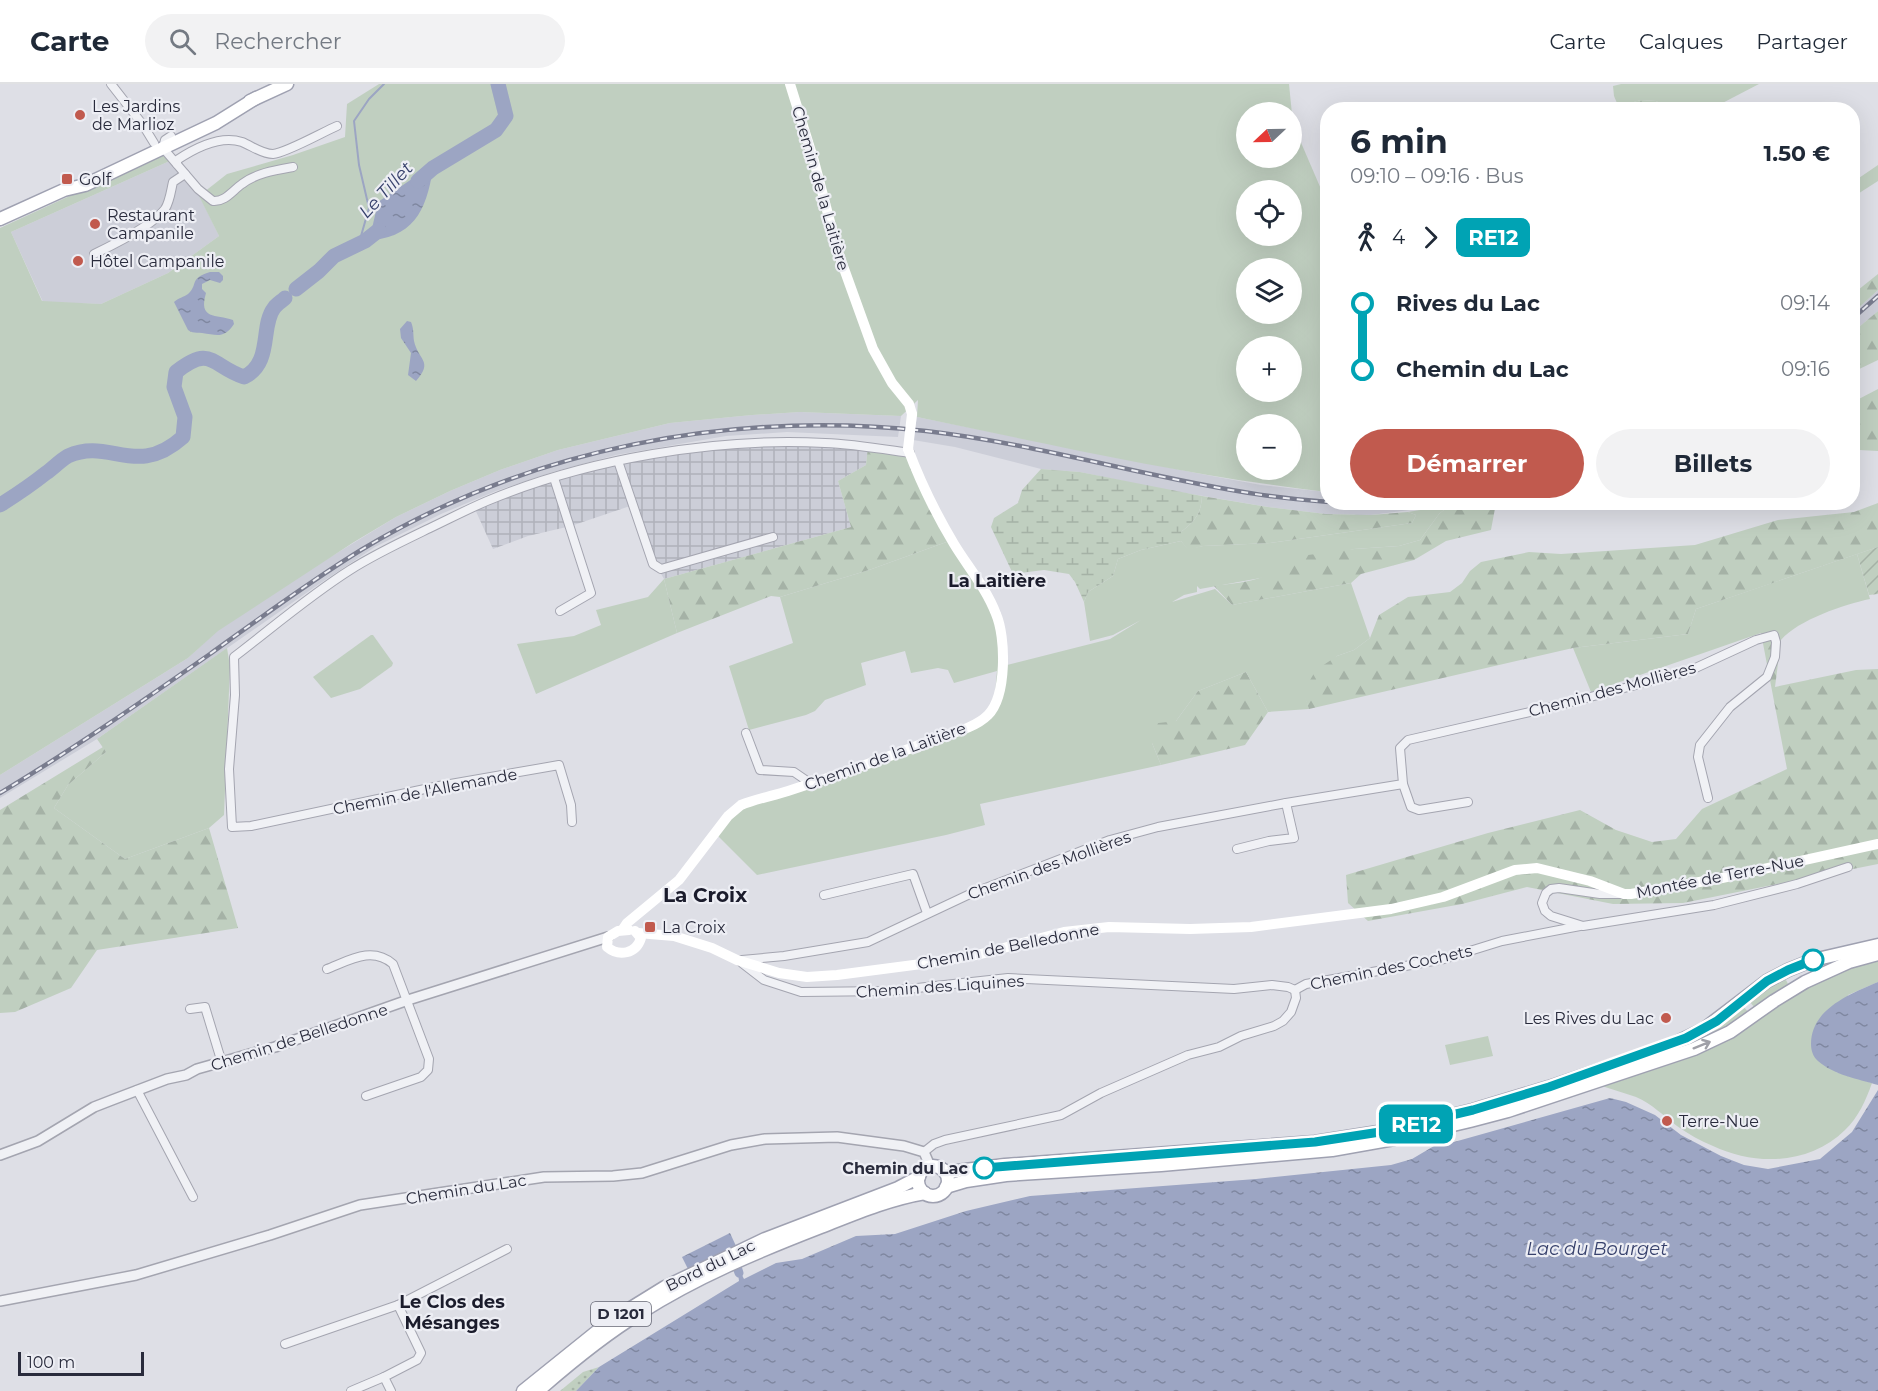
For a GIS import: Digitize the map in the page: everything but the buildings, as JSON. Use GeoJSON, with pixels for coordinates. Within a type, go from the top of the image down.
{"type":"FeatureCollection","features":[{"type":"Feature","properties":{"kind":"main road"},"geometry":{"type":"LineString","coordinates":[[159,146],[171,136],[286,84]]}},
{"type":"Feature","properties":{"kind":"main road","name":"Chemin de la Laitière"},"geometry":{"type":"LineString","coordinates":[[634,934],[636,916],[679,880],[734,810],[750,801],[886,758],[970,726],[990,713],[997,700],[1003,655],[997,615],[986,593],[954,543],[909,451],[912,414],[909,404],[892,383],[873,349],[838,252],[814,161],[790,84]]}},
{"type":"Feature","properties":{"kind":"main road"},"geometry":{"type":"LineString","coordinates":[[0,219],[64,190],[85,185],[159,146],[216,123],[256,98]]}},
{"type":"Feature","properties":{"kind":"main road","name":"Montée de Terre-Nue"},"geometry":{"type":"LineString","coordinates":[[1494,877],[1515,870],[1537,868],[1590,881],[1624,894],[1710,880],[1878,844]]}},
{"type":"Feature","properties":{"kind":"main road","name":"Chemin de Belledonne"},"geometry":{"type":"LineString","coordinates":[[634,934],[674,936],[779,973],[807,977],[929,963],[981,954],[1075,930],[1109,927],[1190,929],[1251,927],[1391,909],[1443,897],[1494,877]]}},
{"type":"Feature","properties":{"kind":"main road"},"geometry":{"type":"LineString","coordinates":[[634,934],[635,948],[625,953],[614,952],[607,942],[634,934]]}},
{"type":"Feature","properties":{"kind":"main road"},"geometry":{"type":"LineString","coordinates":[[943,1170],[946,1174],[944,1190],[936,1195],[925,1192],[919,1186],[918,1177],[930,1166],[936,1166],[949,1172],[1005,1165],[1315,1142],[1391,1130],[1507,1106],[1686,1038],[1704,1029],[1767,981],[1788,970],[1813,960],[1878,945]]}},
{"type":"Feature","properties":{"kind":"main road"},"geometry":{"type":"LineString","coordinates":[[946,1186],[1006,1175],[1332,1150],[1394,1139],[1507,1106],[1714,1040],[1730,1032],[1774,1000],[1805,982],[1849,962],[1878,954]]}},
{"type":"Feature","properties":{"kind":"main road","name":"Bord du Lac"},"geometry":{"type":"LineString","coordinates":[[538,1391],[639,1314],[734,1258],[790,1229],[897,1188],[918,1177]]}},
{"type":"Feature","properties":{"kind":"main road","name":"Bord du Lac"},"geometry":{"type":"LineString","coordinates":[[524,1391],[580,1344],[633,1305],[665,1287],[734,1258],[902,1197],[925,1192]]}},
{"type":"Feature","properties":{"kind":"street"},"geometry":{"type":"LineString","coordinates":[[111,84],[159,146],[204,194],[216,201],[222,200],[252,178],[293,167]]}},
{"type":"Feature","properties":{"kind":"street"},"geometry":{"type":"LineString","coordinates":[[177,164],[177,160],[184,156],[223,140],[241,142],[266,153],[275,154],[337,126]]}},
{"type":"Feature","properties":{"kind":"street"},"geometry":{"type":"LineString","coordinates":[[94,254],[122,240],[159,214],[168,204],[173,182],[185,174]]}},
{"type":"Feature","properties":{"kind":"street"},"geometry":{"type":"LineString","coordinates":[[560,611],[591,594],[554,477],[618,461],[683,450],[789,442],[868,446],[909,451]]}},
{"type":"Feature","properties":{"kind":"street"},"geometry":{"type":"LineString","coordinates":[[618,461],[653,564],[662,569],[772,537]]}},
{"type":"Feature","properties":{"kind":"street","name":"Chemin de l'Allemande"},"geometry":{"type":"LineString","coordinates":[[554,477],[488,500],[405,540],[350,570],[234,657],[235,695],[229,769],[232,827],[251,826],[438,786],[559,765],[571,805],[572,822]]}},
{"type":"Feature","properties":{"kind":"street","name":"Chemin des Mollières"},"geometry":{"type":"LineString","coordinates":[[1468,801],[1419,810],[1411,807],[1403,784],[1400,748],[1408,740],[1556,706],[1689,670],[1756,640],[1774,635],[1775,657],[1767,677],[1730,707],[1701,745],[1698,757],[1708,798]]}},
{"type":"Feature","properties":{"kind":"street"},"geometry":{"type":"LineString","coordinates":[[746,733],[760,770],[794,772],[810,783]]}},
{"type":"Feature","properties":{"kind":"street","name":"Chemin des Mollières"},"geometry":{"type":"LineString","coordinates":[[737,960],[784,956],[868,942],[980,890],[1110,840],[1158,827],[1403,784]]}},
{"type":"Feature","properties":{"kind":"street"},"geometry":{"type":"LineString","coordinates":[[1237,849],[1294,838],[1286,803]]}},
{"type":"Feature","properties":{"kind":"street","name":"Chemin des Cochets"},"geometry":{"type":"LineString","coordinates":[[924,1152],[934,1144],[945,1140],[1066,1114],[1101,1093],[1182,1058],[1274,1026],[1283,1021],[1291,1012],[1295,1002],[1295,990],[1306,984],[1444,959],[1502,941],[1714,905],[1797,884],[1848,867]]}},
{"type":"Feature","properties":{"kind":"street"},"geometry":{"type":"LineString","coordinates":[[824,895],[913,874],[927,913]]}},
{"type":"Feature","properties":{"kind":"street","name":"Chemin des Cochets"},"geometry":{"type":"LineString","coordinates":[[1583,926],[1551,916],[1545,911],[1542,903],[1546,893],[1551,889],[1559,888],[1600,894],[1624,894]]}},
{"type":"Feature","properties":{"kind":"street","name":"Chemin de Belledonne"},"geometry":{"type":"LineString","coordinates":[[0,1155],[38,1141],[94,1107],[174,1076],[186,1075],[198,1069],[275,1047],[408,1000],[589,943],[607,942]]}},
{"type":"Feature","properties":{"kind":"street"},"geometry":{"type":"LineString","coordinates":[[327,969],[363,956],[380,955],[393,964],[429,1059],[428,1070],[416,1080],[366,1096]]}},
{"type":"Feature","properties":{"kind":"street","name":"Chemin des Liquines"},"geometry":{"type":"LineString","coordinates":[[737,960],[764,980],[801,992],[890,991],[1008,978],[1234,989],[1272,985],[1295,990]]}},
{"type":"Feature","properties":{"kind":"street"},"geometry":{"type":"LineString","coordinates":[[190,1009],[205,1007],[222,1063]]}},
{"type":"Feature","properties":{"kind":"street"},"geometry":{"type":"LineString","coordinates":[[136,1090],[193,1197]]}},
{"type":"Feature","properties":{"kind":"street","name":"Chemin du Lac"},"geometry":{"type":"LineString","coordinates":[[0,1301],[136,1275],[360,1205],[543,1177],[613,1176],[642,1173],[731,1145],[765,1138],[837,1137],[904,1146],[924,1152]]}},
{"type":"Feature","properties":{"kind":"street"},"geometry":{"type":"LineString","coordinates":[[924,1152],[930,1166]]}},
{"type":"Feature","properties":{"kind":"street"},"geometry":{"type":"LineString","coordinates":[[285,1344],[398,1305],[507,1249]]}},
{"type":"Feature","properties":{"kind":"street"},"geometry":{"type":"LineString","coordinates":[[351,1391],[413,1363],[420,1357],[419,1348],[398,1305]]}},
{"type":"Feature","properties":{"kind":"street"},"geometry":{"type":"LineString","coordinates":[[384,1377],[391,1391]]}},
{"type":"Feature","properties":{"kind":"shaded area"},"geometry":{"type":"Polygon","coordinates":[[[172,160],[203,193],[200,197],[219,236],[168,273],[101,304],[43,302],[11,232],[172,160]]]}},
{"type":"Feature","properties":{"kind":"shaded area"},"geometry":{"type":"Polygon","coordinates":[[[1878,290],[1878,311],[1860,326],[1860,307],[1878,290]]]}},
{"type":"Feature","properties":{"kind":"shaded area"},"geometry":{"type":"Polygon","coordinates":[[[800,412],[901,416],[898,437],[787,432],[726,436],[616,455],[556,471],[496,491],[441,514],[375,547],[97,739],[0,798],[0,775],[188,658],[217,631],[306,572],[396,517],[500,470],[558,450],[670,423],[800,412]]]}},
{"type":"Feature","properties":{"kind":"shaded area"},"geometry":{"type":"Polygon","coordinates":[[[917,417],[1261,485],[1320,491],[1320,510],[1410,510],[1371,515],[1326,514],[1268,507],[1156,488],[1080,472],[1041,469],[955,447],[913,440],[917,417]]]}},
{"type":"Feature","properties":{"kind":"shaded area"},"geometry":{"type":"Polygon","coordinates":[[[733,445],[868,446],[866,465],[838,481],[851,527],[664,579],[650,555],[633,505],[571,526],[528,536],[493,549],[474,507],[554,479],[618,461],[733,445]]]}},
{"type":"Feature","properties":{"kind":"green space"},"geometry":{"type":"Polygon","coordinates":[[[379,84],[1289,84],[1291,102],[1236,102],[1236,168],[1302,168],[1302,145],[1320,187],[1320,491],[1243,480],[1302,480],[1302,414],[1236,414],[1236,479],[1172,469],[917,417],[918,400],[901,416],[800,412],[670,423],[558,450],[500,470],[396,517],[218,631],[188,658],[0,775],[0,228],[163,153],[172,160],[11,232],[42,301],[101,304],[168,273],[219,236],[199,196],[227,174],[345,137],[347,104],[379,84]]]}},
{"type":"Feature","properties":{"kind":"green space"},"geometry":{"type":"Polygon","coordinates":[[[1621,84],[1759,84],[1724,102],[1641,100],[1616,102],[1613,86],[1621,84]]]}},
{"type":"Feature","properties":{"kind":"green space"},"geometry":{"type":"Polygon","coordinates":[[[1641,100],[1658,102],[1633,102],[1641,100]]]}},
{"type":"Feature","properties":{"kind":"green space"},"geometry":{"type":"Polygon","coordinates":[[[1878,165],[1878,181],[1860,193],[1860,177],[1878,165]]]}},
{"type":"Feature","properties":{"kind":"green space"},"geometry":{"type":"Polygon","coordinates":[[[1878,274],[1878,290],[1860,307],[1860,288],[1878,274]]]}},
{"type":"Feature","properties":{"kind":"green space"},"geometry":{"type":"Polygon","coordinates":[[[1878,311],[1878,360],[1860,369],[1860,326],[1878,311]]]}},
{"type":"Feature","properties":{"kind":"green space"},"geometry":{"type":"Polygon","coordinates":[[[1878,389],[1878,451],[1860,450],[1860,398],[1878,389]]]}},
{"type":"Feature","properties":{"kind":"green space"},"geometry":{"type":"Polygon","coordinates":[[[868,446],[910,453],[952,540],[869,570],[780,597],[771,596],[677,633],[664,579],[851,527],[838,481],[866,465],[868,446]]]}},
{"type":"Feature","properties":{"kind":"green space"},"geometry":{"type":"Polygon","coordinates":[[[1041,469],[1080,472],[1202,496],[1199,512],[1194,521],[1181,532],[1181,541],[1141,550],[1118,559],[1113,576],[1088,592],[1084,602],[1069,574],[1044,570],[1013,574],[991,527],[994,518],[1018,503],[1022,490],[1041,469]]]}},
{"type":"Feature","properties":{"kind":"green space"},"geometry":{"type":"Polygon","coordinates":[[[1202,496],[1326,514],[1371,515],[1408,512],[1416,515],[1412,523],[1270,543],[1203,546],[1188,550],[1181,541],[1181,532],[1196,517],[1202,496]]]}},
{"type":"Feature","properties":{"kind":"green space"},"geometry":{"type":"Polygon","coordinates":[[[1878,503],[1878,547],[1696,609],[1688,634],[1573,648],[1309,709],[1303,692],[1316,670],[1337,656],[1354,650],[1370,638],[1379,615],[1408,597],[1450,592],[1462,583],[1470,571],[1481,562],[1529,552],[1561,554],[1695,545],[1778,520],[1860,510],[1878,503]]]}},
{"type":"Feature","properties":{"kind":"green space"},"geometry":{"type":"Polygon","coordinates":[[[1444,510],[1420,540],[1399,546],[1354,549],[1278,569],[1266,577],[1200,589],[1197,586],[1197,592],[1184,595],[1172,602],[1215,589],[1232,605],[1351,583],[1370,638],[1354,650],[1337,656],[1304,692],[1309,709],[1268,712],[1246,672],[1198,691],[1176,721],[1152,743],[1161,765],[980,804],[985,825],[757,875],[716,834],[734,810],[986,721],[994,706],[997,671],[954,683],[948,670],[938,668],[911,673],[905,651],[861,663],[866,685],[825,700],[815,711],[749,730],[729,666],[793,643],[780,597],[869,570],[952,540],[997,615],[1003,666],[1110,639],[1141,620],[1113,635],[1090,641],[1084,602],[1088,592],[1113,576],[1118,559],[1141,550],[1181,541],[1188,549],[1203,546],[1270,543],[1412,523],[1416,515],[1408,512],[1444,510]]]}},
{"type":"Feature","properties":{"kind":"green space"},"geometry":{"type":"Polygon","coordinates":[[[1444,510],[1495,510],[1491,530],[1446,541],[1414,560],[1361,574],[1351,583],[1232,605],[1214,586],[1263,577],[1279,566],[1285,558],[1399,546],[1420,540],[1444,510]]]}},
{"type":"Feature","properties":{"kind":"green space"},"geometry":{"type":"Polygon","coordinates":[[[1878,547],[1878,594],[1869,595],[1857,554],[1878,547]]]}},
{"type":"Feature","properties":{"kind":"green space"},"geometry":{"type":"Polygon","coordinates":[[[1857,554],[1870,599],[1835,609],[1810,620],[1781,640],[1761,633],[1591,692],[1573,648],[1688,634],[1696,609],[1857,554]]]}},
{"type":"Feature","properties":{"kind":"green space"},"geometry":{"type":"Polygon","coordinates":[[[664,579],[677,633],[536,694],[517,644],[574,636],[601,625],[596,610],[648,597],[664,579]]]}},
{"type":"Feature","properties":{"kind":"green space"},"geometry":{"type":"Polygon","coordinates":[[[1761,633],[1781,640],[1775,687],[1856,670],[1878,669],[1878,864],[1683,903],[1613,904],[1527,887],[1462,904],[1368,921],[1348,903],[1346,875],[1488,833],[1580,810],[1616,830],[1652,842],[1676,839],[1702,809],[1787,769],[1761,633]]]}},
{"type":"Feature","properties":{"kind":"green space"},"geometry":{"type":"Polygon","coordinates":[[[371,635],[393,663],[392,666],[360,689],[331,698],[313,677],[371,635]]]}},
{"type":"Feature","properties":{"kind":"green space"},"geometry":{"type":"Polygon","coordinates":[[[227,648],[230,666],[224,815],[209,828],[125,859],[54,808],[68,785],[106,752],[97,739],[227,648]]]}},
{"type":"Feature","properties":{"kind":"green space"},"geometry":{"type":"Polygon","coordinates":[[[1246,672],[1268,712],[1245,745],[1161,765],[1152,743],[1150,724],[1176,721],[1198,691],[1246,672]]]}},
{"type":"Feature","properties":{"kind":"green space"},"geometry":{"type":"Polygon","coordinates":[[[103,747],[106,752],[68,785],[54,808],[125,859],[209,828],[238,928],[97,950],[71,988],[15,1012],[0,1013],[0,810],[103,747]]]}},
{"type":"Feature","properties":{"kind":"green space"},"geometry":{"type":"Polygon","coordinates":[[[1878,961],[1878,982],[1848,995],[1836,1072],[1872,1083],[1861,1108],[1850,1125],[1831,1142],[1816,1150],[1782,1159],[1746,1157],[1729,1152],[1690,1135],[1642,1100],[1602,1086],[1707,1050],[1801,989],[1848,968],[1878,961]]]}},
{"type":"Feature","properties":{"kind":"green space"},"geometry":{"type":"Polygon","coordinates":[[[1786,980],[1788,984],[1786,988],[1756,1009],[1748,1000],[1779,981],[1786,980]]]}},
{"type":"Feature","properties":{"kind":"green space"},"geometry":{"type":"Polygon","coordinates":[[[1742,1005],[1750,1014],[1715,1035],[1712,1033],[1711,1030],[1742,1005]]]}},
{"type":"Feature","properties":{"kind":"green space"},"geometry":{"type":"Polygon","coordinates":[[[1488,1036],[1493,1056],[1450,1065],[1445,1045],[1488,1036]]]}},
{"type":"Feature","properties":{"kind":"green space"},"geometry":{"type":"Polygon","coordinates":[[[599,1367],[576,1391],[560,1391],[583,1372],[599,1367]]]}},
{"type":"Feature","properties":{"kind":"water"},"geometry":{"type":"Polygon","coordinates":[[[428,168],[433,168],[430,184],[421,210],[414,220],[395,235],[365,241],[371,233],[378,202],[428,168]]]}},
{"type":"Feature","properties":{"kind":"water"},"geometry":{"type":"Polygon","coordinates":[[[210,272],[219,272],[223,280],[220,283],[210,280],[202,284],[202,289],[206,293],[204,308],[210,314],[233,320],[234,324],[227,332],[220,335],[188,330],[174,302],[188,294],[196,279],[210,272]]]}},
{"type":"Feature","properties":{"kind":"water"},"geometry":{"type":"Polygon","coordinates":[[[407,321],[411,322],[414,341],[424,365],[416,381],[408,375],[411,353],[401,338],[400,329],[407,321]]]}},
{"type":"Feature","properties":{"kind":"water"},"geometry":{"type":"Polygon","coordinates":[[[1878,982],[1878,1085],[1846,1076],[1824,1066],[1815,1058],[1811,1044],[1813,1032],[1825,1012],[1844,998],[1878,982]]]}},
{"type":"Feature","properties":{"kind":"water","name":"Lac du Bourget"},"geometry":{"type":"Polygon","coordinates":[[[1878,1090],[1878,1391],[576,1391],[599,1367],[739,1281],[738,1274],[741,1273],[744,1279],[776,1263],[802,1259],[856,1236],[895,1234],[966,1211],[1030,1196],[1256,1179],[1391,1165],[1412,1159],[1434,1146],[1610,1098],[1626,1102],[1655,1115],[1681,1135],[1721,1156],[1744,1165],[1768,1169],[1820,1159],[1852,1132],[1878,1090]]]}},
{"type":"Feature","properties":{"kind":"water"},"geometry":{"type":"Polygon","coordinates":[[[730,1233],[736,1246],[688,1269],[682,1257],[730,1233]]]}},
{"type":"Feature","properties":{"kind":"waterway"},"geometry":{"type":"LineString","coordinates":[[359,243],[369,208],[359,165],[354,121],[369,99],[384,84]]}},
{"type":"Feature","properties":{"kind":"waterway","name":"Le Tillet"},"geometry":{"type":"LineString","coordinates":[[418,181],[433,168],[496,130],[506,116],[498,84]]}},
{"type":"Feature","properties":{"kind":"waterway","name":"Le Tillet"},"geometry":{"type":"LineString","coordinates":[[296,289],[334,256],[365,241],[379,230]]}},
{"type":"Feature","properties":{"kind":"waterway","name":"Le Tillet"},"geometry":{"type":"LineString","coordinates":[[0,505],[68,456],[83,451],[137,456],[151,455],[166,449],[183,437],[185,417],[174,387],[176,372],[197,359],[205,358],[244,377],[253,371],[263,354],[270,316],[275,307],[285,298]]}},
{"type":"Feature","properties":{"kind":"waterway"},"geometry":{"type":"LineString","coordinates":[[734,1257],[739,1273]]}},
{"type":"Feature","properties":{"kind":"railway"},"geometry":{"type":"LineString","coordinates":[[1860,312],[1878,296]]}},
{"type":"Feature","properties":{"kind":"railway"},"geometry":{"type":"LineString","coordinates":[[0,793],[106,725],[361,550],[426,515],[493,485],[563,462],[634,444],[706,433],[779,426],[853,426],[926,431],[987,440],[1230,490],[1320,501]]}},
{"type":"Feature","properties":{"kind":"bus line","name":"RE12"},"geometry":{"type":"LineString","coordinates":[[984,1168],[1315,1142],[1380,1132],[1473,1110],[1669,1046],[1717,1021],[1767,981],[1813,960]]}},
{"type":"Feature","properties":{"kind":"place","name":"Les Jardins de Marlioz"},"geometry":{"type":"Point","coordinates":[80,115]}},
{"type":"Feature","properties":{"kind":"place","name":"Golf"},"geometry":{"type":"Point","coordinates":[67,179]}},
{"type":"Feature","properties":{"kind":"place","name":"Restaurant Campanile"},"geometry":{"type":"Point","coordinates":[95,224]}},
{"type":"Feature","properties":{"kind":"place","name":"Hôtel Campanile"},"geometry":{"type":"Point","coordinates":[78,261]}},
{"type":"Feature","properties":{"kind":"place","name":"La Croix"},"geometry":{"type":"Point","coordinates":[650,927]}},
{"type":"Feature","properties":{"kind":"place","name":"Les Rives du Lac"},"geometry":{"type":"Point","coordinates":[1666,1018]}},
{"type":"Feature","properties":{"kind":"place","name":"Terre-Nue"},"geometry":{"type":"Point","coordinates":[1667,1121]}},
{"type":"Feature","properties":{"kind":"place","name":"Chemin du Lac"},"geometry":{"type":"Point","coordinates":[984,1168]}},
{"type":"Feature","properties":{"kind":"district","name":"La Laitière"},"geometry":{"type":"Point","coordinates":[997,581]}},
{"type":"Feature","properties":{"kind":"district","name":"La Croix"},"geometry":{"type":"Point","coordinates":[705,895]}},
{"type":"Feature","properties":{"kind":"district","name":"Le Clos des Mésanges"},"geometry":{"type":"Point","coordinates":[452,1312]}}]}
